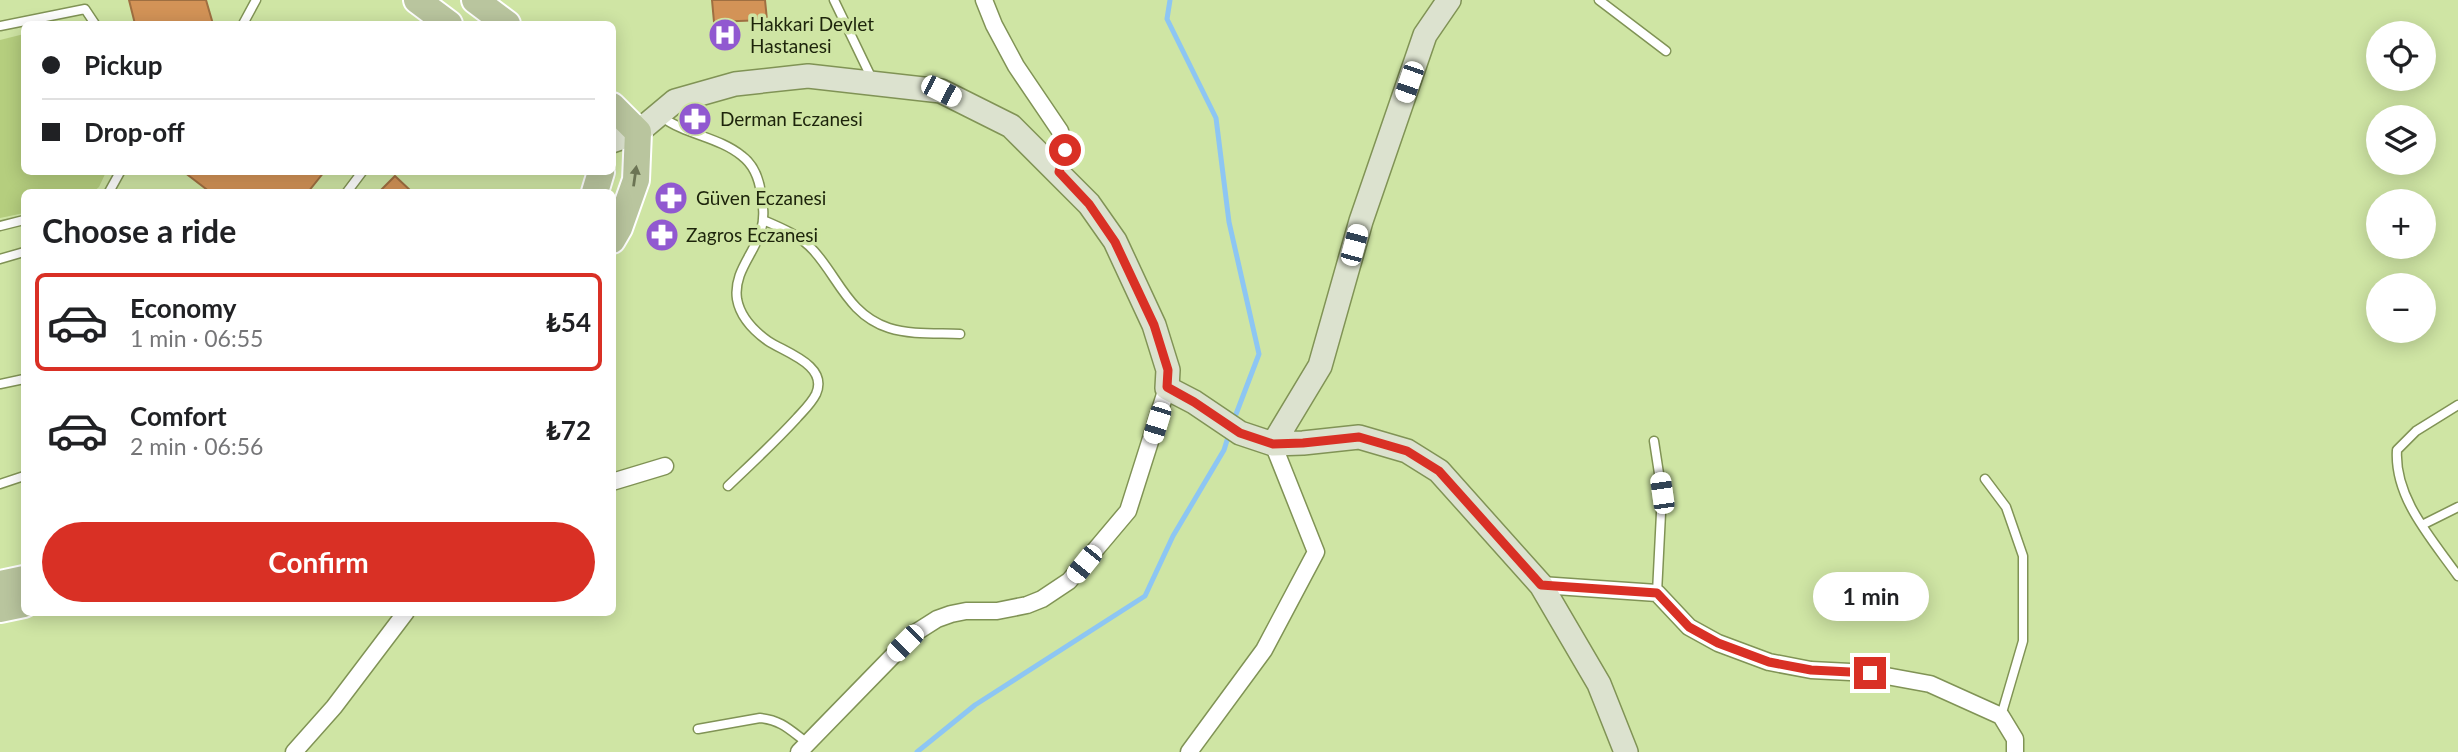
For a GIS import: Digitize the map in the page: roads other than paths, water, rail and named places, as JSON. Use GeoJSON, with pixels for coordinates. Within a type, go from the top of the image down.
{"type":"FeatureCollection","features":[{"type":"Feature","properties":{"kind":"main road"},"geometry":{"type":"LineString","coordinates":[[416,0],[445,21]]}},
{"type":"Feature","properties":{"kind":"main road"},"geometry":{"type":"LineString","coordinates":[[475,0],[503,21]]}},
{"type":"Feature","properties":{"kind":"main road"},"geometry":{"type":"LineString","coordinates":[[616,110],[638,132],[636,180],[616,234]]}},
{"type":"Feature","properties":{"kind":"main road"},"geometry":{"type":"LineString","coordinates":[[0,584],[21,580]]}},
{"type":"Feature","properties":{"kind":"main road"},"geometry":{"type":"LineString","coordinates":[[0,609],[21,605]]}},
{"type":"Feature","properties":{"kind":"street"},"geometry":{"type":"LineString","coordinates":[[984,0],[1016,66],[1060,131],[1065,150],[1059,172]]}},
{"type":"Feature","properties":{"kind":"street"},"geometry":{"type":"LineString","coordinates":[[1273,444],[1320,366],[1361,221],[1424,35],[1449,0]]}},
{"type":"Feature","properties":{"kind":"street"},"geometry":{"type":"LineString","coordinates":[[616,140],[638,132],[675,101],[735,84],[808,76],[941,91],[1011,126],[1089,204],[1115,242],[1154,325],[1168,370],[1167,387],[1128,511],[1069,582],[1027,605],[997,611],[951,614],[925,625],[802,747]]}},
{"type":"Feature","properties":{"kind":"street"},"geometry":{"type":"LineString","coordinates":[[1167,387],[1240,433],[1273,444],[1359,437],[1407,451],[1439,471],[1541,585],[1599,684],[1626,752]]}},
{"type":"Feature","properties":{"kind":"street"},"geometry":{"type":"LineString","coordinates":[[1189,752],[1264,650],[1316,552],[1273,444]]}},
{"type":"Feature","properties":{"kind":"street"},"geometry":{"type":"LineString","coordinates":[[616,481],[664,466]]}},
{"type":"Feature","properties":{"kind":"street"},"geometry":{"type":"LineString","coordinates":[[1541,585],[1657,593],[1689,627],[1718,643],[1769,662],[1811,670],[1870,673],[1930,684],[2001,716],[2015,739],[2015,752]]}},
{"type":"Feature","properties":{"kind":"street"},"geometry":{"type":"LineString","coordinates":[[294,752],[334,707],[403,616]]}},
{"type":"Feature","properties":{"kind":"lane"},"geometry":{"type":"LineString","coordinates":[[245,21],[256,0]]}},
{"type":"Feature","properties":{"kind":"lane"},"geometry":{"type":"LineString","coordinates":[[834,0],[875,83]]}},
{"type":"Feature","properties":{"kind":"lane"},"geometry":{"type":"LineString","coordinates":[[1600,0],[1666,51]]}},
{"type":"Feature","properties":{"kind":"lane"},"geometry":{"type":"LineString","coordinates":[[25,21],[85,9],[92,21]]}},
{"type":"Feature","properties":{"kind":"lane"},"geometry":{"type":"LineString","coordinates":[[0,26],[21,22]]}},
{"type":"Feature","properties":{"kind":"lane"},"geometry":{"type":"LineString","coordinates":[[659,114],[675,127],[710,140],[741,155],[748,162],[760,183],[763,220],[757,241],[738,282],[739,305],[762,337],[806,363],[816,376],[817,388],[809,404],[769,448],[728,486]]}},
{"type":"Feature","properties":{"kind":"lane"},"geometry":{"type":"LineString","coordinates":[[763,220],[790,232],[806,243],[845,296],[875,322],[898,331],[960,334]]}},
{"type":"Feature","properties":{"kind":"lane"},"geometry":{"type":"LineString","coordinates":[[0,226],[21,221]]}},
{"type":"Feature","properties":{"kind":"lane"},"geometry":{"type":"LineString","coordinates":[[0,259],[21,253]]}},
{"type":"Feature","properties":{"kind":"lane"},"geometry":{"type":"LineString","coordinates":[[0,384],[21,380]]}},
{"type":"Feature","properties":{"kind":"lane"},"geometry":{"type":"LineString","coordinates":[[2458,405],[2416,431],[2397,450],[2396,469],[2404,493],[2422,525],[2458,576]]}},
{"type":"Feature","properties":{"kind":"lane"},"geometry":{"type":"LineString","coordinates":[[1654,442],[1662,493],[1657,593]]}},
{"type":"Feature","properties":{"kind":"lane"},"geometry":{"type":"LineString","coordinates":[[0,484],[21,478]]}},
{"type":"Feature","properties":{"kind":"lane"},"geometry":{"type":"LineString","coordinates":[[1986,479],[2006,507],[2023,556],[2023,641],[2001,716]]}},
{"type":"Feature","properties":{"kind":"lane"},"geometry":{"type":"LineString","coordinates":[[2422,525],[2458,507]]}},
{"type":"Feature","properties":{"kind":"lane"},"geometry":{"type":"LineString","coordinates":[[698,729],[760,718],[777,720],[802,747]]}},
{"type":"Feature","properties":{"kind":"waterway"},"geometry":{"type":"LineString","coordinates":[[1170,0],[1167,19],[1216,118],[1229,222],[1259,354],[1233,422]]}},
{"type":"Feature","properties":{"kind":"waterway"},"geometry":{"type":"LineString","coordinates":[[917,752],[975,705],[1145,596],[1173,536],[1224,450],[1229,434]]}},
{"type":"Feature","properties":{"kind":"place","name":"Hakkari Devlet Hastanesi"},"geometry":{"type":"Point","coordinates":[725,35]}},
{"type":"Feature","properties":{"kind":"place","name":"Derman Eczanesi"},"geometry":{"type":"Point","coordinates":[695,119]}},
{"type":"Feature","properties":{"kind":"place","name":"Güven Eczanesi"},"geometry":{"type":"Point","coordinates":[671,198]}},
{"type":"Feature","properties":{"kind":"place","name":"Zagros Eczanesi"},"geometry":{"type":"Point","coordinates":[662,235]}}]}
